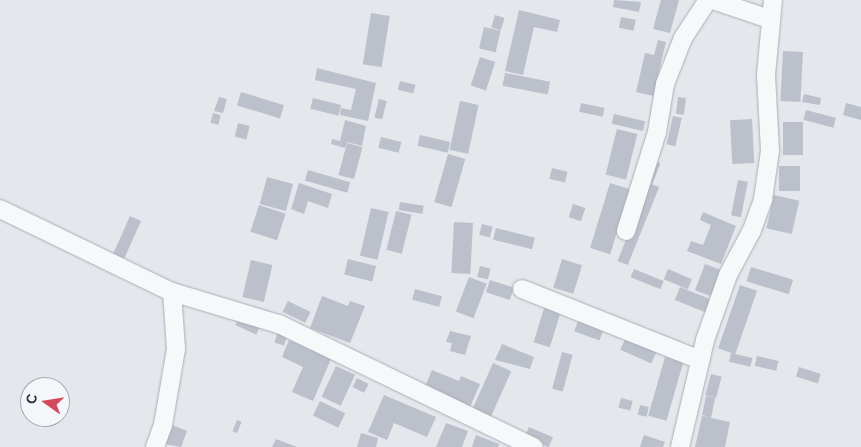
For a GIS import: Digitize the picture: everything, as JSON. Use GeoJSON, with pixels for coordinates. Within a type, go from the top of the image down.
{"type":"FeatureCollection","features":[{"type":"Feature","properties":{"kind":"street"},"geometry":{"type":"LineString","coordinates":[[626,231],[657,132],[665,84],[683,38],[708,0]]}},
{"type":"Feature","properties":{"kind":"street"},"geometry":{"type":"LineString","coordinates":[[713,0],[769,19]]}},
{"type":"Feature","properties":{"kind":"street"},"geometry":{"type":"LineString","coordinates":[[680,447],[700,360],[728,275],[752,230],[763,199],[770,151],[766,75],[769,19],[773,0]]}},
{"type":"Feature","properties":{"kind":"street"},"geometry":{"type":"LineString","coordinates":[[0,209],[172,292],[279,324],[534,447]]}},
{"type":"Feature","properties":{"kind":"street"},"geometry":{"type":"LineString","coordinates":[[522,289],[700,360]]}},
{"type":"Feature","properties":{"kind":"street"},"geometry":{"type":"LineString","coordinates":[[155,447],[163,425],[176,349],[172,292]]}},
{"type":"Feature","properties":{"kind":"building"},"geometry":{"type":"Polygon","coordinates":[[[614,0],[641,2],[639,12],[613,7],[614,0]]]}},
{"type":"Feature","properties":{"kind":"building"},"geometry":{"type":"Polygon","coordinates":[[[661,0],[679,0],[670,33],[653,29],[661,0]]]}},
{"type":"Feature","properties":{"kind":"building"},"geometry":{"type":"Polygon","coordinates":[[[519,10],[560,20],[557,32],[534,27],[523,75],[505,71],[519,10]]]}},
{"type":"Feature","properties":{"kind":"building"},"geometry":{"type":"Polygon","coordinates":[[[371,13],[390,16],[382,67],[363,64],[371,13]]]}},
{"type":"Feature","properties":{"kind":"building"},"geometry":{"type":"Polygon","coordinates":[[[495,15],[505,18],[501,30],[491,27],[495,15]]]}},
{"type":"Feature","properties":{"kind":"building"},"geometry":{"type":"Polygon","coordinates":[[[621,17],[636,20],[634,31],[619,28],[621,17]]]}},
{"type":"Feature","properties":{"kind":"building"},"geometry":{"type":"Polygon","coordinates":[[[484,27],[501,31],[496,52],[479,48],[484,27]]]}},
{"type":"Feature","properties":{"kind":"building"},"geometry":{"type":"Polygon","coordinates":[[[658,40],[666,42],[653,96],[636,92],[645,53],[654,55],[658,40]]]}},
{"type":"Feature","properties":{"kind":"building"},"geometry":{"type":"Polygon","coordinates":[[[783,51],[803,52],[800,102],[780,101],[783,51]]]}},
{"type":"Feature","properties":{"kind":"building"},"geometry":{"type":"Polygon","coordinates":[[[480,57],[495,62],[486,90],[471,86],[480,57]]]}},
{"type":"Feature","properties":{"kind":"building"},"geometry":{"type":"Polygon","coordinates":[[[317,68],[376,83],[368,121],[340,115],[341,108],[351,110],[356,89],[315,80],[317,68]]]}},
{"type":"Feature","properties":{"kind":"building"},"geometry":{"type":"Polygon","coordinates":[[[505,73],[550,82],[548,95],[503,86],[505,73]]]}},
{"type":"Feature","properties":{"kind":"building"},"geometry":{"type":"Polygon","coordinates":[[[400,81],[416,85],[413,94],[398,90],[400,81]]]}},
{"type":"Feature","properties":{"kind":"building"},"geometry":{"type":"Polygon","coordinates":[[[241,92],[284,105],[280,119],[237,105],[241,92]]]}},
{"type":"Feature","properties":{"kind":"building"},"geometry":{"type":"Polygon","coordinates":[[[804,94],[821,98],[820,105],[802,102],[804,94]]]}},
{"type":"Feature","properties":{"kind":"building"},"geometry":{"type":"Polygon","coordinates":[[[219,97],[227,99],[223,113],[214,111],[219,97]]]}},
{"type":"Feature","properties":{"kind":"building"},"geometry":{"type":"Polygon","coordinates":[[[678,97],[686,98],[684,115],[676,114],[678,97]]]}},
{"type":"Feature","properties":{"kind":"building"},"geometry":{"type":"Polygon","coordinates":[[[313,98],[341,105],[338,116],[310,109],[313,98]]]}},
{"type":"Feature","properties":{"kind":"building"},"geometry":{"type":"Polygon","coordinates":[[[379,99],[387,101],[382,119],[374,117],[379,99]]]}},
{"type":"Feature","properties":{"kind":"building"},"geometry":{"type":"Polygon","coordinates":[[[460,101],[479,105],[468,154],[450,150],[460,101]]]}},
{"type":"Feature","properties":{"kind":"building"},"geometry":{"type":"Polygon","coordinates":[[[581,103],[604,108],[603,117],[579,112],[581,103]]]}},
{"type":"Feature","properties":{"kind":"building"},"geometry":{"type":"Polygon","coordinates":[[[846,103],[861,107],[861,120],[843,115],[846,103]]]}},
{"type":"Feature","properties":{"kind":"building"},"geometry":{"type":"Polygon","coordinates":[[[806,110],[836,118],[833,128],[803,120],[806,110]]]}},
{"type":"Feature","properties":{"kind":"building"},"geometry":{"type":"Polygon","coordinates":[[[213,113],[221,115],[218,125],[211,123],[213,113]]]}},
{"type":"Feature","properties":{"kind":"building"},"geometry":{"type":"Polygon","coordinates":[[[614,114],[645,121],[643,131],[612,124],[614,114]]]}},
{"type":"Feature","properties":{"kind":"building"},"geometry":{"type":"Polygon","coordinates":[[[673,116],[682,118],[675,146],[666,144],[673,116]]]}},
{"type":"Feature","properties":{"kind":"building"},"geometry":{"type":"Polygon","coordinates":[[[752,119],[754,163],[732,164],[730,120],[752,119]]]}},
{"type":"Feature","properties":{"kind":"building"},"geometry":{"type":"Polygon","coordinates":[[[345,120],[366,126],[362,146],[347,142],[345,148],[331,144],[332,139],[340,141],[345,120]]]}},
{"type":"Feature","properties":{"kind":"building"},"geometry":{"type":"Polygon","coordinates":[[[783,122],[803,122],[803,155],[783,155],[783,122]]]}},
{"type":"Feature","properties":{"kind":"building"},"geometry":{"type":"Polygon","coordinates":[[[238,123],[250,126],[246,139],[235,137],[238,123]]]}},
{"type":"Feature","properties":{"kind":"building"},"geometry":{"type":"Polygon","coordinates":[[[617,129],[637,134],[626,180],[606,175],[617,129]]]}},
{"type":"Feature","properties":{"kind":"building"},"geometry":{"type":"Polygon","coordinates":[[[420,135],[450,142],[448,153],[418,146],[420,135]]]}},
{"type":"Feature","properties":{"kind":"building"},"geometry":{"type":"Polygon","coordinates":[[[381,137],[401,142],[399,153],[378,148],[381,137]]]}},
{"type":"Feature","properties":{"kind":"building"},"geometry":{"type":"Polygon","coordinates":[[[347,143],[362,147],[354,179],[338,175],[347,143]]]}},
{"type":"Feature","properties":{"kind":"building"},"geometry":{"type":"Polygon","coordinates":[[[448,154],[465,159],[452,207],[434,202],[448,154]]]}},
{"type":"Feature","properties":{"kind":"building"},"geometry":{"type":"Polygon","coordinates":[[[652,160],[660,163],[653,184],[644,181],[652,160]]]}},
{"type":"Feature","properties":{"kind":"building"},"geometry":{"type":"Polygon","coordinates":[[[779,166],[800,166],[800,191],[779,191],[779,166]]]}},
{"type":"Feature","properties":{"kind":"building"},"geometry":{"type":"Polygon","coordinates":[[[552,168],[568,172],[565,183],[549,179],[552,168]]]}},
{"type":"Feature","properties":{"kind":"building"},"geometry":{"type":"Polygon","coordinates":[[[308,170],[350,182],[347,193],[305,181],[308,170]]]}},
{"type":"Feature","properties":{"kind":"building"},"geometry":{"type":"Polygon","coordinates":[[[267,177],[293,184],[286,211],[260,204],[267,177]]]}},
{"type":"Feature","properties":{"kind":"building"},"geometry":{"type":"Polygon","coordinates":[[[738,180],[748,182],[741,217],[731,215],[738,180]]]}},
{"type":"Feature","properties":{"kind":"building"},"geometry":{"type":"Polygon","coordinates":[[[299,183],[332,194],[328,208],[308,201],[304,214],[291,209],[299,183]]]}},
{"type":"Feature","properties":{"kind":"building"},"geometry":{"type":"Polygon","coordinates":[[[610,183],[630,189],[610,254],[590,248],[610,183]]]}},
{"type":"Feature","properties":{"kind":"building"},"geometry":{"type":"Polygon","coordinates":[[[649,183],[659,187],[628,265],[618,261],[649,183]]]}},
{"type":"Feature","properties":{"kind":"building"},"geometry":{"type":"Polygon","coordinates":[[[774,195],[799,201],[792,234],[766,228],[774,195]]]}},
{"type":"Feature","properties":{"kind":"building"},"geometry":{"type":"Polygon","coordinates":[[[400,202],[424,206],[422,214],[399,210],[400,202]]]}},
{"type":"Feature","properties":{"kind":"building"},"geometry":{"type":"Polygon","coordinates":[[[573,204],[585,208],[581,221],[569,217],[573,204]]]}},
{"type":"Feature","properties":{"kind":"building"},"geometry":{"type":"Polygon","coordinates":[[[259,205],[286,214],[277,240],[250,232],[259,205]]]}},
{"type":"Feature","properties":{"kind":"building"},"geometry":{"type":"Polygon","coordinates":[[[371,208],[389,212],[378,260],[360,256],[371,208]]]}},
{"type":"Feature","properties":{"kind":"building"},"geometry":{"type":"Polygon","coordinates":[[[396,211],[412,215],[402,254],[386,250],[396,211]]]}},
{"type":"Feature","properties":{"kind":"building"},"geometry":{"type":"Polygon","coordinates":[[[703,212],[736,226],[721,264],[687,251],[691,241],[703,245],[711,225],[700,220],[703,212]]]}},
{"type":"Feature","properties":{"kind":"building"},"geometry":{"type":"Polygon","coordinates":[[[130,216],[141,221],[124,258],[113,253],[130,216]]]}},
{"type":"Feature","properties":{"kind":"building"},"geometry":{"type":"Polygon","coordinates":[[[454,222],[473,223],[470,274],[451,273],[454,222]]]}},
{"type":"Feature","properties":{"kind":"building"},"geometry":{"type":"Polygon","coordinates":[[[482,224],[493,227],[490,237],[479,235],[482,224]]]}},
{"type":"Feature","properties":{"kind":"building"},"geometry":{"type":"Polygon","coordinates":[[[496,228],[535,238],[532,249],[493,240],[496,228]]]}},
{"type":"Feature","properties":{"kind":"building"},"geometry":{"type":"Polygon","coordinates":[[[348,259],[376,266],[372,282],[344,275],[348,259]]]}},
{"type":"Feature","properties":{"kind":"building"},"geometry":{"type":"Polygon","coordinates":[[[562,259],[582,265],[573,294],[553,288],[562,259]]]}},
{"type":"Feature","properties":{"kind":"building"},"geometry":{"type":"Polygon","coordinates":[[[251,260],[272,265],[264,302],[242,297],[251,260]]]}},
{"type":"Feature","properties":{"kind":"building"},"geometry":{"type":"Polygon","coordinates":[[[705,264],[721,270],[711,296],[695,290],[705,264]]]}},
{"type":"Feature","properties":{"kind":"building"},"geometry":{"type":"Polygon","coordinates":[[[480,266],[491,269],[488,279],[477,277],[480,266]]]}},
{"type":"Feature","properties":{"kind":"building"},"geometry":{"type":"Polygon","coordinates":[[[751,267],[793,280],[789,294],[747,281],[751,267]]]}},
{"type":"Feature","properties":{"kind":"building"},"geometry":{"type":"Polygon","coordinates":[[[634,269],[664,281],[660,289],[631,277],[634,269]]]}},
{"type":"Feature","properties":{"kind":"building"},"geometry":{"type":"Polygon","coordinates":[[[668,269],[692,279],[688,289],[664,279],[668,269]]]}},
{"type":"Feature","properties":{"kind":"building"},"geometry":{"type":"Polygon","coordinates":[[[469,277],[487,284],[473,318],[456,312],[469,277]]]}},
{"type":"Feature","properties":{"kind":"building"},"geometry":{"type":"Polygon","coordinates":[[[490,280],[514,288],[510,300],[486,292],[490,280]]]}},
{"type":"Feature","properties":{"kind":"building"},"geometry":{"type":"Polygon","coordinates":[[[740,285],[757,291],[735,354],[718,348],[740,285]]]}},
{"type":"Feature","properties":{"kind":"building"},"geometry":{"type":"Polygon","coordinates":[[[680,287],[714,301],[709,314],[675,300],[680,287]]]}},
{"type":"Feature","properties":{"kind":"building"},"geometry":{"type":"Polygon","coordinates":[[[415,289],[442,296],[439,307],[412,300],[415,289]]]}},
{"type":"Feature","properties":{"kind":"building"},"geometry":{"type":"Polygon","coordinates":[[[322,296],[348,306],[350,301],[365,306],[350,343],[310,328],[322,296]]]}},
{"type":"Feature","properties":{"kind":"building"},"geometry":{"type":"Polygon","coordinates":[[[288,301],[310,312],[305,323],[283,312],[288,301]]]}},
{"type":"Feature","properties":{"kind":"building"},"geometry":{"type":"Polygon","coordinates":[[[545,305],[561,310],[550,347],[534,342],[545,305]]]}},
{"type":"Feature","properties":{"kind":"building"},"geometry":{"type":"Polygon","coordinates":[[[240,315],[261,325],[256,335],[235,325],[240,315]]]}},
{"type":"Feature","properties":{"kind":"building"},"geometry":{"type":"Polygon","coordinates":[[[579,318],[604,327],[600,340],[574,331],[579,318]]]}},
{"type":"Feature","properties":{"kind":"building"},"geometry":{"type":"Polygon","coordinates":[[[278,331],[288,334],[284,345],[274,342],[278,331]]]}},
{"type":"Feature","properties":{"kind":"building"},"geometry":{"type":"Polygon","coordinates":[[[450,331],[471,336],[465,355],[450,351],[452,343],[446,342],[450,331]]]}},
{"type":"Feature","properties":{"kind":"building"},"geometry":{"type":"Polygon","coordinates":[[[626,337],[657,351],[651,364],[620,350],[626,337]]]}},
{"type":"Feature","properties":{"kind":"building"},"geometry":{"type":"Polygon","coordinates":[[[289,340],[331,359],[313,401],[292,392],[303,367],[282,357],[289,340]]]}},
{"type":"Feature","properties":{"kind":"building"},"geometry":{"type":"Polygon","coordinates":[[[502,344],[534,357],[530,369],[495,360],[502,344]]]}},
{"type":"Feature","properties":{"kind":"building"},"geometry":{"type":"Polygon","coordinates":[[[562,352],[573,355],[563,392],[552,389],[562,352]]]}},
{"type":"Feature","properties":{"kind":"building"},"geometry":{"type":"Polygon","coordinates":[[[731,353],[752,358],[750,367],[729,362],[731,353]]]}},
{"type":"Feature","properties":{"kind":"building"},"geometry":{"type":"Polygon","coordinates":[[[757,356],[778,361],[776,371],[755,366],[757,356]]]}},
{"type":"Feature","properties":{"kind":"building"},"geometry":{"type":"Polygon","coordinates":[[[665,357],[683,362],[666,421],[648,416],[665,357]]]}},
{"type":"Feature","properties":{"kind":"building"},"geometry":{"type":"Polygon","coordinates":[[[493,363],[511,371],[490,420],[471,411],[493,363]]]}},
{"type":"Feature","properties":{"kind":"building"},"geometry":{"type":"Polygon","coordinates":[[[336,366],[355,375],[341,406],[322,397],[336,366]]]}},
{"type":"Feature","properties":{"kind":"building"},"geometry":{"type":"Polygon","coordinates":[[[799,367],[821,374],[818,384],[796,377],[799,367]]]}},
{"type":"Feature","properties":{"kind":"building"},"geometry":{"type":"Polygon","coordinates":[[[432,370],[459,381],[461,376],[480,384],[470,407],[424,389],[432,370]]]}},
{"type":"Feature","properties":{"kind":"building"},"geometry":{"type":"Polygon","coordinates":[[[711,374],[722,377],[716,398],[705,395],[711,374]]]}},
{"type":"Feature","properties":{"kind":"building"},"geometry":{"type":"Polygon","coordinates":[[[357,378],[369,384],[364,393],[352,387],[357,378]]]}},
{"type":"Feature","properties":{"kind":"building"},"geometry":{"type":"Polygon","coordinates":[[[384,395],[436,417],[427,437],[394,423],[387,440],[368,432],[384,395]]]}},
{"type":"Feature","properties":{"kind":"building"},"geometry":{"type":"Polygon","coordinates":[[[706,396],[715,398],[711,418],[730,422],[725,447],[695,447],[702,416],[709,417],[702,415],[706,396]]]}},
{"type":"Feature","properties":{"kind":"building"},"geometry":{"type":"Polygon","coordinates":[[[621,398],[633,401],[630,411],[619,408],[621,398]]]}},
{"type":"Feature","properties":{"kind":"building"},"geometry":{"type":"Polygon","coordinates":[[[320,401],[345,413],[338,428],[313,415],[320,401]]]}},
{"type":"Feature","properties":{"kind":"building"},"geometry":{"type":"Polygon","coordinates":[[[640,405],[649,407],[647,417],[638,415],[640,405]]]}},
{"type":"Feature","properties":{"kind":"building"},"geometry":{"type":"Polygon","coordinates":[[[237,420],[242,422],[237,433],[233,431],[237,420]]]}},
{"type":"Feature","properties":{"kind":"building"},"geometry":{"type":"Polygon","coordinates":[[[446,423],[468,431],[462,447],[436,447],[446,423]]]}},
{"type":"Feature","properties":{"kind":"building"},"geometry":{"type":"Polygon","coordinates":[[[172,425],[187,431],[181,447],[165,444],[172,425]]]}},
{"type":"Feature","properties":{"kind":"building"},"geometry":{"type":"Polygon","coordinates":[[[529,427],[553,437],[548,447],[525,437],[529,427]]]}},
{"type":"Feature","properties":{"kind":"building"},"geometry":{"type":"Polygon","coordinates":[[[361,433],[378,438],[376,447],[357,447],[361,433]]]}},
{"type":"Feature","properties":{"kind":"building"},"geometry":{"type":"Polygon","coordinates":[[[476,435],[499,444],[498,447],[472,447],[476,435]]]}},
{"type":"Feature","properties":{"kind":"building"},"geometry":{"type":"Polygon","coordinates":[[[644,435],[665,442],[663,447],[640,447],[644,435]]]}},
{"type":"Feature","properties":{"kind":"building"},"geometry":{"type":"Polygon","coordinates":[[[276,439],[297,447],[272,447],[276,439]]]}}]}
